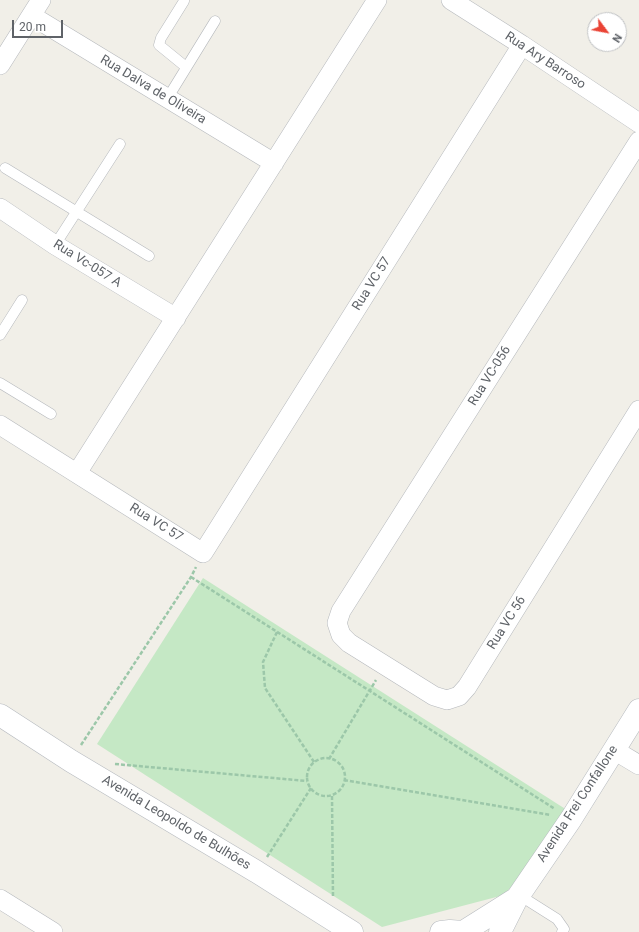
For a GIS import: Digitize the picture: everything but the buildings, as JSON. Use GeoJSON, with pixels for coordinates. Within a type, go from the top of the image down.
{"type":"FeatureCollection","features":[{"type":"Feature","properties":{"kind":"street"},"geometry":{"type":"LineString","coordinates":[[77,473],[377,0]]}},
{"type":"Feature","properties":{"kind":"street","name":"Rua Ary Barroso"},"geometry":{"type":"LineString","coordinates":[[451,0],[472,6],[522,45],[639,123]]}},
{"type":"Feature","properties":{"kind":"street"},"geometry":{"type":"LineString","coordinates":[[0,65],[36,8]]}},
{"type":"Feature","properties":{"kind":"street","name":"Rua Dalva de Oliveira"},"geometry":{"type":"LineString","coordinates":[[36,8],[167,99],[274,164]]}},
{"type":"Feature","properties":{"kind":"street","name":"Rua VC 57"},"geometry":{"type":"LineString","coordinates":[[0,425],[203,553],[522,45]]}},
{"type":"Feature","properties":{"kind":"street","name":"Rua VC-056"},"geometry":{"type":"LineString","coordinates":[[341,611],[639,141]]}},
{"type":"Feature","properties":{"kind":"street","name":"Rua Vc-057 A"},"geometry":{"type":"LineString","coordinates":[[0,208],[55,245],[176,318]]}},
{"type":"Feature","properties":{"kind":"street","name":"Rua VC 56"},"geometry":{"type":"LineString","coordinates":[[341,611],[337,623],[341,635],[349,643],[385,667],[434,696],[447,700],[459,696],[467,687],[639,410]]}},
{"type":"Feature","properties":{"kind":"street","name":"Avenida Frei Confallone"},"geometry":{"type":"LineString","coordinates":[[500,932],[518,897],[570,819],[639,710]]}},
{"type":"Feature","properties":{"kind":"street","name":"Avenida Leopoldo de Bulhões"},"geometry":{"type":"LineString","coordinates":[[0,715],[71,761],[257,872],[343,926]]}},
{"type":"Feature","properties":{"kind":"street"},"geometry":{"type":"LineString","coordinates":[[614,750],[639,765]]}},
{"type":"Feature","properties":{"kind":"street","name":"Avenida Frei Confallone"},"geometry":{"type":"LineString","coordinates":[[463,932],[518,897]]}},
{"type":"Feature","properties":{"kind":"street"},"geometry":{"type":"LineString","coordinates":[[0,899],[53,932]]}},
{"type":"Feature","properties":{"kind":"street"},"geometry":{"type":"LineString","coordinates":[[441,932],[463,932]]}},
{"type":"Feature","properties":{"kind":"lane"},"geometry":{"type":"LineString","coordinates":[[184,1],[161,38],[159,45],[186,67]]}},
{"type":"Feature","properties":{"kind":"lane"},"geometry":{"type":"LineString","coordinates":[[167,99],[215,21]]}},
{"type":"Feature","properties":{"kind":"lane"},"geometry":{"type":"LineString","coordinates":[[55,245],[78,212],[120,144]]}},
{"type":"Feature","properties":{"kind":"lane"},"geometry":{"type":"LineString","coordinates":[[5,168],[149,256]]}},
{"type":"Feature","properties":{"kind":"lane"},"geometry":{"type":"LineString","coordinates":[[0,335],[22,300]]}},
{"type":"Feature","properties":{"kind":"lane"},"geometry":{"type":"LineString","coordinates":[[0,383],[51,414]]}},
{"type":"Feature","properties":{"kind":"lane"},"geometry":{"type":"LineString","coordinates":[[518,897],[557,919],[564,929],[562,932]]}},
{"type":"Feature","properties":{"kind":"path"},"geometry":{"type":"LineString","coordinates":[[71,761],[191,577],[203,553]]}},
{"type":"Feature","properties":{"kind":"path"},"geometry":{"type":"LineString","coordinates":[[191,577],[570,819]]}},
{"type":"Feature","properties":{"kind":"path"},"geometry":{"type":"LineString","coordinates":[[277,632],[263,662],[265,688],[314,762]]}},
{"type":"Feature","properties":{"kind":"path"},"geometry":{"type":"LineString","coordinates":[[329,758],[385,667]]}},
{"type":"Feature","properties":{"kind":"path"},"geometry":{"type":"LineString","coordinates":[[329,758],[339,764],[343,769],[344,780],[342,786],[332,796],[320,796],[314,793],[310,788],[307,781],[308,770],[314,762],[320,759],[329,758]]}},
{"type":"Feature","properties":{"kind":"path"},"geometry":{"type":"LineString","coordinates":[[110,764],[307,781]]}},
{"type":"Feature","properties":{"kind":"path"},"geometry":{"type":"LineString","coordinates":[[344,780],[570,819]]}},
{"type":"Feature","properties":{"kind":"path"},"geometry":{"type":"LineString","coordinates":[[257,872],[310,788]]}},
{"type":"Feature","properties":{"kind":"path"},"geometry":{"type":"LineString","coordinates":[[332,796],[343,926]]}},
{"type":"Feature","properties":{"kind":"green space"},"geometry":{"type":"Polygon","coordinates":[[[203,578],[567,810],[525,871],[504,895],[382,927],[97,744],[203,578]]]}}]}
